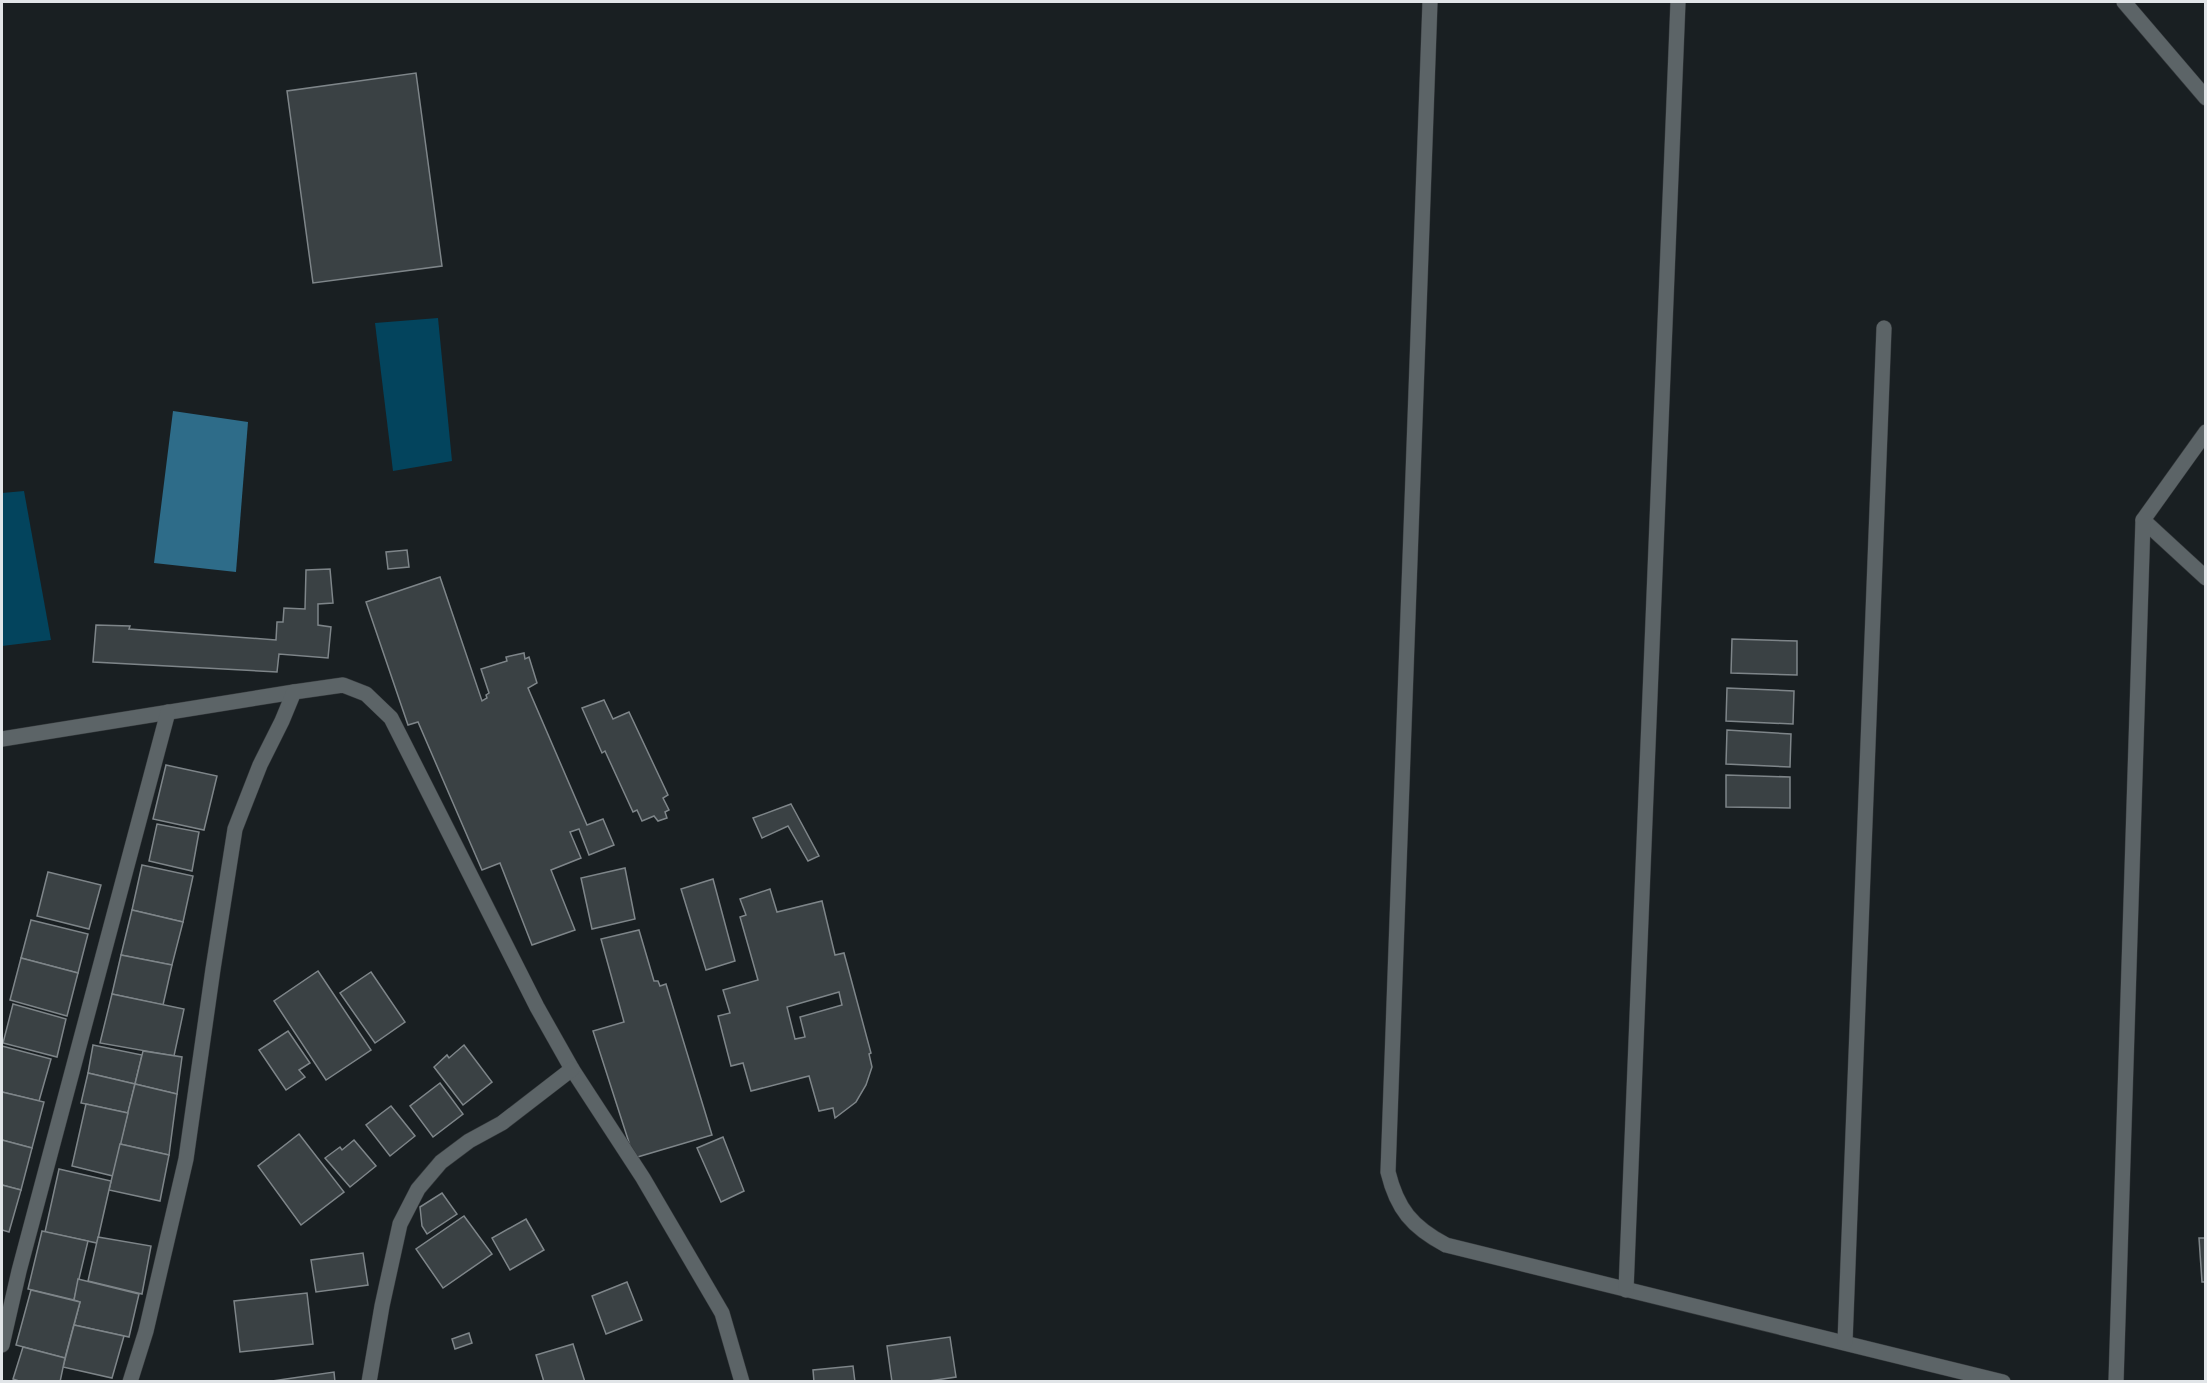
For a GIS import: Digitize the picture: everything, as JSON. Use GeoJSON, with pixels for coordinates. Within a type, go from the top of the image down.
{"type":"FeatureCollection","features":[{"type":"Feature","properties":{"kind":"street"},"geometry":{"type":"LineString","coordinates":[[1430,2],[1388,1172],[1392,1190],[1400,1207],[1412,1222],[1428,1235],[1446,1245],[2003,1382]]}},
{"type":"Feature","properties":{"kind":"street"},"geometry":{"type":"LineString","coordinates":[[1626,1290],[1678,2]]}},
{"type":"Feature","properties":{"kind":"street"},"geometry":{"type":"LineString","coordinates":[[2124,2],[2205,98]]}},
{"type":"Feature","properties":{"kind":"street"},"geometry":{"type":"LineString","coordinates":[[1845,1342],[1884,328]]}},
{"type":"Feature","properties":{"kind":"street"},"geometry":{"type":"LineString","coordinates":[[2116,1382],[2143,520],[2205,432]]}},
{"type":"Feature","properties":{"kind":"street"},"geometry":{"type":"LineString","coordinates":[[2143,520],[2205,578]]}},
{"type":"Feature","properties":{"kind":"street"},"geometry":{"type":"LineString","coordinates":[[2,739],[343,685],[366,694],[391,718],[537,1007],[572,1069],[643,1178],[722,1313],[742,1382]]}},
{"type":"Feature","properties":{"kind":"street"},"geometry":{"type":"LineString","coordinates":[[130,1382],[146,1331],[186,1160],[235,828],[294,692]]}},
{"type":"Feature","properties":{"kind":"street"},"geometry":{"type":"LineString","coordinates":[[2,1345],[22,1259],[168,712]]}},
{"type":"Feature","properties":{"kind":"street"},"geometry":{"type":"LineString","coordinates":[[369,1382],[382,1306],[400,1224],[418,1189],[441,1162],[470,1141],[502,1123],[572,1069]]}},
{"type":"Feature","properties":{"kind":"shaded area"},"geometry":{"type":"Polygon","coordinates":[[[438,318],[452,461],[393,471],[375,323],[438,318]]]}},
{"type":"Feature","properties":{"kind":"shaded area"},"geometry":{"type":"Polygon","coordinates":[[[173,411],[248,422],[236,572],[154,563],[173,411]]]}},
{"type":"Feature","properties":{"kind":"shaded area"},"geometry":{"type":"Polygon","coordinates":[[[24,491],[51,640],[2,646],[2,493],[24,491]]]}},
{"type":"Feature","properties":{"kind":"building"},"geometry":{"type":"Polygon","coordinates":[[[416,73],[442,266],[313,283],[287,91],[416,73]]]}},
{"type":"Feature","properties":{"kind":"building"},"geometry":{"type":"Polygon","coordinates":[[[407,550],[409,567],[388,569],[386,552],[407,550]]]}},
{"type":"Feature","properties":{"kind":"building"},"geometry":{"type":"Polygon","coordinates":[[[330,569],[333,603],[318,604],[318,625],[331,627],[328,658],[279,654],[277,672],[93,662],[96,625],[130,626],[129,629],[276,640],[277,622],[283,622],[284,608],[305,609],[306,570],[330,569]]]}},
{"type":"Feature","properties":{"kind":"building"},"geometry":{"type":"Polygon","coordinates":[[[440,577],[482,701],[489,693],[481,669],[507,661],[506,657],[524,653],[525,659],[529,657],[537,683],[528,688],[587,825],[603,819],[614,845],[589,855],[579,829],[570,832],[581,858],[551,870],[575,930],[532,945],[500,863],[482,870],[418,722],[408,725],[366,602],[440,577]]]}},
{"type":"Feature","properties":{"kind":"building"},"geometry":{"type":"Polygon","coordinates":[[[1732,639],[1797,641],[1797,675],[1731,673],[1732,639]]]}},
{"type":"Feature","properties":{"kind":"building"},"geometry":{"type":"Polygon","coordinates":[[[1727,688],[1794,691],[1793,724],[1726,721],[1727,688]]]}},
{"type":"Feature","properties":{"kind":"building"},"geometry":{"type":"Polygon","coordinates":[[[604,700],[613,719],[629,712],[668,795],[663,798],[669,810],[665,812],[667,818],[658,821],[654,816],[642,821],[637,810],[633,812],[605,751],[602,753],[582,708],[604,700]]]}},
{"type":"Feature","properties":{"kind":"building"},"geometry":{"type":"Polygon","coordinates":[[[1727,730],[1791,734],[1790,767],[1726,764],[1727,730]]]}},
{"type":"Feature","properties":{"kind":"building"},"geometry":{"type":"Polygon","coordinates":[[[166,765],[217,776],[204,830],[153,819],[166,765]]]}},
{"type":"Feature","properties":{"kind":"building"},"geometry":{"type":"Polygon","coordinates":[[[1726,775],[1790,777],[1790,808],[1726,807],[1726,775]]]}},
{"type":"Feature","properties":{"kind":"building"},"geometry":{"type":"Polygon","coordinates":[[[791,804],[819,856],[808,861],[788,826],[762,838],[753,818],[791,804]]]}},
{"type":"Feature","properties":{"kind":"building"},"geometry":{"type":"Polygon","coordinates":[[[157,824],[199,832],[192,871],[149,861],[157,824]]]}},
{"type":"Feature","properties":{"kind":"building"},"geometry":{"type":"Polygon","coordinates":[[[142,865],[193,876],[183,922],[132,910],[142,865]]]}},
{"type":"Feature","properties":{"kind":"building"},"geometry":{"type":"Polygon","coordinates":[[[625,868],[635,919],[592,929],[581,878],[625,868]]]}},
{"type":"Feature","properties":{"kind":"building"},"geometry":{"type":"Polygon","coordinates":[[[48,872],[101,885],[89,929],[37,916],[48,872]]]}},
{"type":"Feature","properties":{"kind":"building"},"geometry":{"type":"Polygon","coordinates":[[[713,879],[735,961],[706,970],[681,889],[713,879]]]}},
{"type":"Feature","properties":{"kind":"building"},"geometry":{"type":"Polygon","coordinates":[[[770,889],[777,912],[822,901],[835,955],[844,953],[871,1053],[869,1054],[872,1067],[866,1085],[856,1102],[835,1118],[833,1108],[819,1111],[809,1076],[751,1091],[743,1063],[731,1066],[718,1016],[730,1013],[723,990],[758,980],[740,917],[746,915],[740,899],[770,889]],[[839,992],[787,1007],[795,1039],[805,1037],[800,1017],[842,1005],[839,992]]]}},
{"type":"Feature","properties":{"kind":"building"},"geometry":{"type":"Polygon","coordinates":[[[132,910],[183,922],[172,965],[121,955],[132,910]]]}},
{"type":"Feature","properties":{"kind":"building"},"geometry":{"type":"Polygon","coordinates":[[[31,920],[88,934],[78,973],[21,958],[31,920]]]}},
{"type":"Feature","properties":{"kind":"building"},"geometry":{"type":"Polygon","coordinates":[[[639,930],[654,981],[658,981],[660,986],[666,984],[712,1135],[634,1158],[593,1031],[624,1022],[601,939],[639,930]]]}},
{"type":"Feature","properties":{"kind":"building"},"geometry":{"type":"Polygon","coordinates":[[[121,955],[172,965],[163,1005],[112,994],[121,955]]]}},
{"type":"Feature","properties":{"kind":"building"},"geometry":{"type":"Polygon","coordinates":[[[21,958],[78,973],[67,1016],[10,1000],[21,958]]]}},
{"type":"Feature","properties":{"kind":"building"},"geometry":{"type":"Polygon","coordinates":[[[318,971],[371,1050],[326,1080],[274,1001],[318,971]]]}},
{"type":"Feature","properties":{"kind":"building"},"geometry":{"type":"Polygon","coordinates":[[[371,972],[405,1022],[375,1043],[340,993],[371,972]]]}},
{"type":"Feature","properties":{"kind":"building"},"geometry":{"type":"Polygon","coordinates":[[[112,994],[184,1009],[174,1056],[100,1043],[112,994]]]}},
{"type":"Feature","properties":{"kind":"building"},"geometry":{"type":"Polygon","coordinates":[[[13,1004],[66,1019],[57,1057],[3,1043],[13,1004]]]}},
{"type":"Feature","properties":{"kind":"building"},"geometry":{"type":"Polygon","coordinates":[[[288,1031],[310,1063],[299,1070],[305,1077],[286,1090],[259,1050],[288,1031]]]}},
{"type":"Feature","properties":{"kind":"building"},"geometry":{"type":"Polygon","coordinates":[[[93,1045],[142,1055],[135,1084],[88,1073],[93,1045]]]}},
{"type":"Feature","properties":{"kind":"building"},"geometry":{"type":"Polygon","coordinates":[[[464,1045],[492,1082],[463,1105],[434,1067],[447,1055],[449,1058],[464,1045]]]}},
{"type":"Feature","properties":{"kind":"building"},"geometry":{"type":"Polygon","coordinates":[[[2,1046],[51,1059],[39,1101],[2,1092],[2,1046]]]}},
{"type":"Feature","properties":{"kind":"building"},"geometry":{"type":"Polygon","coordinates":[[[143,1051],[182,1057],[177,1094],[135,1084],[143,1051]]]}},
{"type":"Feature","properties":{"kind":"building"},"geometry":{"type":"Polygon","coordinates":[[[88,1073],[135,1084],[128,1113],[81,1103],[88,1073]]]}},
{"type":"Feature","properties":{"kind":"building"},"geometry":{"type":"Polygon","coordinates":[[[440,1083],[463,1114],[433,1137],[410,1106],[440,1083]]]}},
{"type":"Feature","properties":{"kind":"building"},"geometry":{"type":"Polygon","coordinates":[[[135,1084],[177,1094],[169,1155],[120,1144],[135,1084]]]}},
{"type":"Feature","properties":{"kind":"building"},"geometry":{"type":"Polygon","coordinates":[[[2,1092],[44,1102],[32,1148],[2,1140],[2,1092]]]}},
{"type":"Feature","properties":{"kind":"building"},"geometry":{"type":"Polygon","coordinates":[[[86,1104],[128,1113],[113,1176],[72,1166],[86,1104]]]}},
{"type":"Feature","properties":{"kind":"building"},"geometry":{"type":"Polygon","coordinates":[[[391,1106],[415,1136],[390,1156],[366,1125],[391,1106]]]}},
{"type":"Feature","properties":{"kind":"building"},"geometry":{"type":"Polygon","coordinates":[[[299,1134],[344,1192],[301,1225],[258,1166],[299,1134]]]}},
{"type":"Feature","properties":{"kind":"building"},"geometry":{"type":"Polygon","coordinates":[[[723,1137],[744,1191],[721,1202],[697,1148],[723,1137]]]}},
{"type":"Feature","properties":{"kind":"building"},"geometry":{"type":"Polygon","coordinates":[[[2,1140],[32,1148],[21,1190],[2,1185],[2,1140]]]}},
{"type":"Feature","properties":{"kind":"building"},"geometry":{"type":"Polygon","coordinates":[[[354,1140],[376,1166],[350,1187],[325,1158],[340,1147],[342,1150],[354,1140]]]}},
{"type":"Feature","properties":{"kind":"building"},"geometry":{"type":"Polygon","coordinates":[[[120,1144],[169,1155],[160,1201],[109,1190],[120,1144]]]}},
{"type":"Feature","properties":{"kind":"building"},"geometry":{"type":"Polygon","coordinates":[[[59,1169],[111,1181],[97,1243],[45,1232],[59,1169]]]}},
{"type":"Feature","properties":{"kind":"building"},"geometry":{"type":"Polygon","coordinates":[[[2,1185],[21,1190],[9,1232],[2,1230],[2,1185]]]}},
{"type":"Feature","properties":{"kind":"building"},"geometry":{"type":"Polygon","coordinates":[[[442,1193],[457,1214],[427,1234],[422,1226],[420,1207],[442,1193]]]}},
{"type":"Feature","properties":{"kind":"building"},"geometry":{"type":"Polygon","coordinates":[[[464,1216],[492,1254],[443,1288],[416,1249],[464,1216]]]}},
{"type":"Feature","properties":{"kind":"building"},"geometry":{"type":"Polygon","coordinates":[[[526,1219],[544,1250],[510,1270],[492,1238],[526,1219]]]}},
{"type":"Feature","properties":{"kind":"building"},"geometry":{"type":"Polygon","coordinates":[[[42,1231],[88,1241],[74,1300],[28,1289],[42,1231]]]}},
{"type":"Feature","properties":{"kind":"building"},"geometry":{"type":"Polygon","coordinates":[[[98,1237],[151,1246],[142,1294],[88,1281],[98,1237]]]}},
{"type":"Feature","properties":{"kind":"building"},"geometry":{"type":"Polygon","coordinates":[[[2199,1238],[2206,1238],[2206,1282],[2202,1282],[2199,1238]]]}},
{"type":"Feature","properties":{"kind":"building"},"geometry":{"type":"Polygon","coordinates":[[[363,1253],[368,1285],[316,1292],[311,1260],[363,1253]]]}},
{"type":"Feature","properties":{"kind":"building"},"geometry":{"type":"Polygon","coordinates":[[[78,1279],[139,1294],[129,1337],[74,1325],[80,1302],[74,1300],[78,1279]]]}},
{"type":"Feature","properties":{"kind":"building"},"geometry":{"type":"Polygon","coordinates":[[[627,1282],[642,1320],[606,1334],[592,1296],[627,1282]]]}},
{"type":"Feature","properties":{"kind":"building"},"geometry":{"type":"Polygon","coordinates":[[[31,1290],[80,1302],[65,1358],[16,1345],[31,1290]]]}},
{"type":"Feature","properties":{"kind":"building"},"geometry":{"type":"Polygon","coordinates":[[[307,1293],[313,1344],[240,1352],[234,1301],[307,1293]]]}},
{"type":"Feature","properties":{"kind":"building"},"geometry":{"type":"Polygon","coordinates":[[[74,1325],[124,1336],[112,1378],[63,1367],[74,1325]]]}},
{"type":"Feature","properties":{"kind":"building"},"geometry":{"type":"Polygon","coordinates":[[[469,1333],[472,1343],[455,1349],[452,1339],[469,1333]]]}},
{"type":"Feature","properties":{"kind":"building"},"geometry":{"type":"Polygon","coordinates":[[[950,1337],[956,1377],[922,1382],[892,1382],[887,1346],[950,1337]]]}},
{"type":"Feature","properties":{"kind":"building"},"geometry":{"type":"Polygon","coordinates":[[[573,1344],[585,1382],[544,1382],[536,1355],[573,1344]]]}},
{"type":"Feature","properties":{"kind":"building"},"geometry":{"type":"Polygon","coordinates":[[[23,1347],[65,1358],[60,1382],[22,1382],[13,1379],[23,1347]]]}},
{"type":"Feature","properties":{"kind":"building"},"geometry":{"type":"Polygon","coordinates":[[[853,1366],[855,1382],[814,1382],[813,1370],[853,1366]]]}},
{"type":"Feature","properties":{"kind":"building"},"geometry":{"type":"Polygon","coordinates":[[[334,1372],[335,1382],[272,1381],[334,1372]]]}}]}
